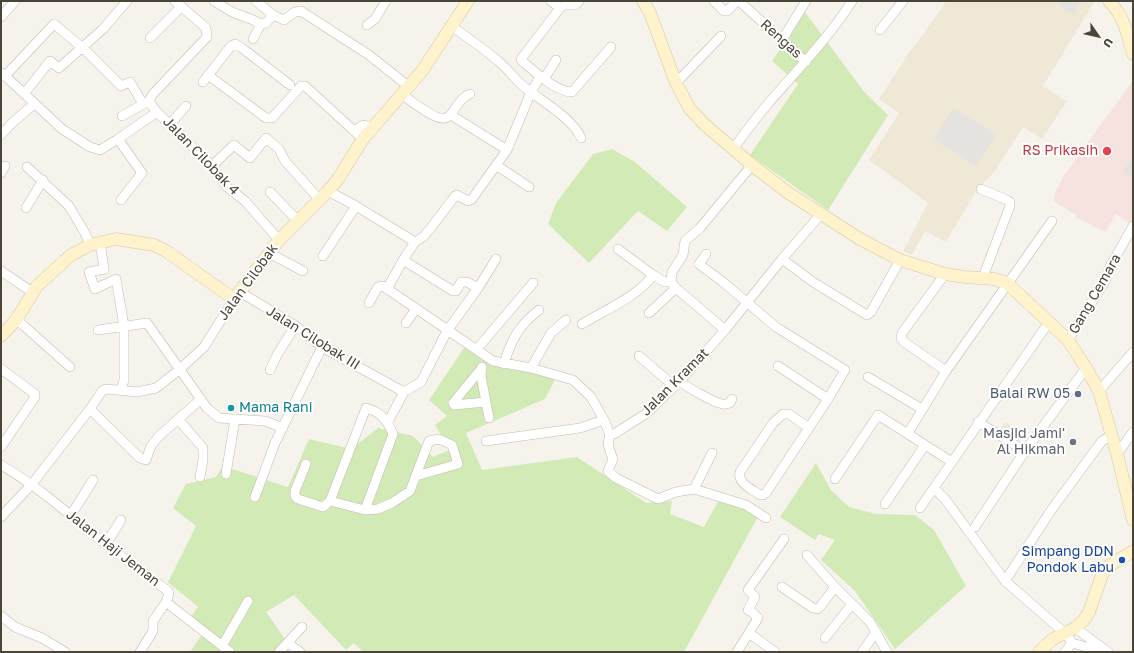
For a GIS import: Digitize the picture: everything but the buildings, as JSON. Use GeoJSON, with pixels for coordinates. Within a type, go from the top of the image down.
{"type":"FeatureCollection","features":[{"type":"Feature","properties":{"kind":"main road","name":"Jalan Cilobak"},"geometry":{"type":"LineString","coordinates":[[237,295],[279,240],[328,191],[344,171],[363,133],[422,71],[468,1]]}},
{"type":"Feature","properties":{"kind":"main road"},"geometry":{"type":"LineString","coordinates":[[643,1],[650,13],[676,83],[686,103],[694,115],[752,165],[787,192],[821,214],[860,239],[900,260],[945,274],[994,279],[1005,286],[1045,328],[1068,340],[1099,391],[1108,437],[1118,454],[1131,505],[1133,520]]}},
{"type":"Feature","properties":{"kind":"main road"},"geometry":{"type":"LineString","coordinates":[[1109,1],[1117,9],[1123,19],[1133,54]]}},
{"type":"Feature","properties":{"kind":"main road"},"geometry":{"type":"LineString","coordinates":[[1,336],[16,320],[32,292],[51,272],[72,255],[95,243],[116,239],[154,245],[237,295]]}},
{"type":"Feature","properties":{"kind":"main road"},"geometry":{"type":"LineString","coordinates":[[1039,652],[1053,639],[1071,635],[1089,612],[1102,575],[1107,567],[1133,551]]}},
{"type":"Feature","properties":{"kind":"street"},"geometry":{"type":"LineString","coordinates":[[1,17],[15,1]]}},
{"type":"Feature","properties":{"kind":"street"},"geometry":{"type":"LineString","coordinates":[[24,94],[50,61],[60,68],[103,29],[127,1]]}},
{"type":"Feature","properties":{"kind":"street"},"geometry":{"type":"LineString","coordinates":[[214,1],[232,12],[261,24],[266,23],[273,15]]}},
{"type":"Feature","properties":{"kind":"street"},"geometry":{"type":"LineString","coordinates":[[256,1],[273,15],[284,20],[295,12],[301,11],[369,55],[405,90],[438,118],[445,118],[451,115],[462,99],[466,95],[470,94]]}},
{"type":"Feature","properties":{"kind":"street"},"geometry":{"type":"LineString","coordinates":[[367,25],[374,19],[386,1]]}},
{"type":"Feature","properties":{"kind":"street"},"geometry":{"type":"LineString","coordinates":[[551,1],[560,8]]}},
{"type":"Feature","properties":{"kind":"street"},"geometry":{"type":"LineString","coordinates":[[579,1],[575,5],[565,5],[560,8],[521,59],[522,61],[542,78],[568,92],[572,92],[611,47]]}},
{"type":"Feature","properties":{"kind":"street"},"geometry":{"type":"LineString","coordinates":[[714,1],[724,11],[738,1]]}},
{"type":"Feature","properties":{"kind":"street","name":"Rengas"},"geometry":{"type":"LineString","coordinates":[[738,1],[806,62]]}},
{"type":"Feature","properties":{"kind":"street"},"geometry":{"type":"LineString","coordinates":[[782,40],[806,1]]}},
{"type":"Feature","properties":{"kind":"street"},"geometry":{"type":"LineString","coordinates":[[733,149],[765,106],[806,62],[843,15],[852,1]]}},
{"type":"Feature","properties":{"kind":"street"},"geometry":{"type":"LineString","coordinates":[[880,30],[904,1]]}},
{"type":"Feature","properties":{"kind":"street"},"geometry":{"type":"LineString","coordinates":[[122,116],[146,103],[152,94],[207,37],[206,28],[178,4],[150,38]]}},
{"type":"Feature","properties":{"kind":"street"},"geometry":{"type":"LineString","coordinates":[[3,78],[54,24],[83,48],[121,86],[130,82],[146,103],[157,112]]}},
{"type":"Feature","properties":{"kind":"street"},"geometry":{"type":"LineString","coordinates":[[253,39],[261,24]]}},
{"type":"Feature","properties":{"kind":"street"},"geometry":{"type":"LineString","coordinates":[[451,26],[499,61],[521,84],[572,124],[581,138]]}},
{"type":"Feature","properties":{"kind":"street"},"geometry":{"type":"LineString","coordinates":[[676,83],[721,36]]}},
{"type":"Feature","properties":{"kind":"street"},"geometry":{"type":"LineString","coordinates":[[292,90],[242,48],[235,44],[231,46],[205,79],[266,118],[272,118],[292,90],[305,86],[363,133]]}},
{"type":"Feature","properties":{"kind":"street"},"geometry":{"type":"LineString","coordinates":[[387,289],[415,242],[423,237],[430,229],[455,196],[456,195],[468,201],[472,199],[507,150],[531,92],[556,60]]}},
{"type":"Feature","properties":{"kind":"street","name":"Jalan Cilobak 4"},"geometry":{"type":"LineString","coordinates":[[3,78],[24,94],[62,128],[90,147],[100,150],[157,112],[208,163],[227,187],[245,201],[279,240]]}},
{"type":"Feature","properties":{"kind":"street"},"geometry":{"type":"LineString","coordinates":[[1,135],[34,104]]}},
{"type":"Feature","properties":{"kind":"street"},"geometry":{"type":"LineString","coordinates":[[170,124],[186,106]]}},
{"type":"Feature","properties":{"kind":"street"},"geometry":{"type":"LineString","coordinates":[[451,115],[507,150]]}},
{"type":"Feature","properties":{"kind":"street"},"geometry":{"type":"LineString","coordinates":[[213,169],[216,162],[234,145],[250,158],[266,138],[279,149],[285,161],[319,199]]}},
{"type":"Feature","properties":{"kind":"street"},"geometry":{"type":"LineString","coordinates":[[118,139],[142,173],[121,200]]}},
{"type":"Feature","properties":{"kind":"street"},"geometry":{"type":"LineString","coordinates":[[496,165],[529,187]]}},
{"type":"Feature","properties":{"kind":"street"},"geometry":{"type":"LineString","coordinates":[[650,313],[674,285],[672,272],[683,256],[685,241],[700,228],[752,165]]}},
{"type":"Feature","properties":{"kind":"street"},"geometry":{"type":"LineString","coordinates":[[27,167],[70,206],[85,233],[95,243],[104,268],[90,272],[95,289],[116,279],[124,326],[124,380],[121,390]]}},
{"type":"Feature","properties":{"kind":"street"},"geometry":{"type":"LineString","coordinates":[[26,208],[43,180]]}},
{"type":"Feature","properties":{"kind":"street"},"geometry":{"type":"LineString","coordinates":[[981,190],[1010,202],[1010,206],[982,277]]}},
{"type":"Feature","properties":{"kind":"street"},"geometry":{"type":"LineString","coordinates":[[328,191],[356,206],[415,242]]}},
{"type":"Feature","properties":{"kind":"street"},"geometry":{"type":"LineString","coordinates":[[270,192],[298,221]]}},
{"type":"Feature","properties":{"kind":"street"},"geometry":{"type":"LineString","coordinates":[[323,256],[356,206]]}},
{"type":"Feature","properties":{"kind":"street","name":"Jalan Kramat"},"geometry":{"type":"LineString","coordinates":[[610,435],[647,414],[677,384],[748,303],[782,259],[821,214]]}},
{"type":"Feature","properties":{"kind":"street"},"geometry":{"type":"LineString","coordinates":[[908,433],[946,371],[1052,220]]}},
{"type":"Feature","properties":{"kind":"street","name":"Gang Cemara"},"geometry":{"type":"LineString","coordinates":[[1068,340],[1105,281],[1110,267],[1133,226]]}},
{"type":"Feature","properties":{"kind":"street"},"geometry":{"type":"LineString","coordinates":[[618,249],[653,275],[674,285],[725,330]]}},
{"type":"Feature","properties":{"kind":"street"},"geometry":{"type":"LineString","coordinates":[[269,253],[303,271]]}},
{"type":"Feature","properties":{"kind":"street"},"geometry":{"type":"LineString","coordinates":[[706,254],[699,264],[776,327],[845,370],[828,399],[766,494],[760,495],[740,480],[740,472],[773,423],[783,414],[789,414],[809,428]]}},
{"type":"Feature","properties":{"kind":"street"},"geometry":{"type":"LineString","coordinates":[[388,422],[404,392],[421,382],[447,331],[478,288],[496,259]]}},
{"type":"Feature","properties":{"kind":"street"},"geometry":{"type":"LineString","coordinates":[[782,259],[813,282],[867,315],[871,312],[900,260]]}},
{"type":"Feature","properties":{"kind":"street"},"geometry":{"type":"LineString","coordinates":[[403,260],[453,291],[456,291],[461,282],[467,282],[478,288]]}},
{"type":"Feature","properties":{"kind":"street"},"geometry":{"type":"LineString","coordinates":[[1,271],[32,292]]}},
{"type":"Feature","properties":{"kind":"street"},"geometry":{"type":"LineString","coordinates":[[945,274],[902,333],[901,338],[904,342],[946,371]]}},
{"type":"Feature","properties":{"kind":"street"},"geometry":{"type":"LineString","coordinates":[[582,324],[629,296],[653,275]]}},
{"type":"Feature","properties":{"kind":"street"},"geometry":{"type":"LineString","coordinates":[[477,349],[534,283]]}},
{"type":"Feature","properties":{"kind":"street"},"geometry":{"type":"LineString","coordinates":[[369,303],[378,287],[383,286],[493,361],[531,368],[573,380],[591,398],[604,420],[610,435],[608,439],[609,448],[613,459],[608,471],[616,478],[658,499],[676,492],[694,489],[746,505],[766,518]]}},
{"type":"Feature","properties":{"kind":"street","name":"Jalan Cilobak III"},"geometry":{"type":"LineString","coordinates":[[237,295],[295,328],[322,347],[404,392]]}},
{"type":"Feature","properties":{"kind":"street","name":"Jalan Cilobak"},"geometry":{"type":"LineString","coordinates":[[1,517],[32,484],[90,409],[102,391],[106,389],[136,392],[156,388],[179,370],[204,347],[237,295]]}},
{"type":"Feature","properties":{"kind":"street"},"geometry":{"type":"LineString","coordinates":[[406,323],[416,309]]}},
{"type":"Feature","properties":{"kind":"street"},"geometry":{"type":"LineString","coordinates":[[504,364],[514,337],[527,319],[539,310]]}},
{"type":"Feature","properties":{"kind":"street"},"geometry":{"type":"LineString","coordinates":[[16,320],[70,367]]}},
{"type":"Feature","properties":{"kind":"street"},"geometry":{"type":"LineString","coordinates":[[531,368],[551,333],[566,320]]}},
{"type":"Feature","properties":{"kind":"street"},"geometry":{"type":"LineString","coordinates":[[98,330],[147,323],[207,408],[220,418],[265,421],[283,428]]}},
{"type":"Feature","properties":{"kind":"street"},"geometry":{"type":"LineString","coordinates":[[270,370],[277,355],[295,328]]}},
{"type":"Feature","properties":{"kind":"street"},"geometry":{"type":"LineString","coordinates":[[920,508],[978,422],[1045,328]]}},
{"type":"Feature","properties":{"kind":"street"},"geometry":{"type":"LineString","coordinates":[[255,497],[275,443],[322,347]]}},
{"type":"Feature","properties":{"kind":"street"},"geometry":{"type":"LineString","coordinates":[[1099,391],[1133,352]]}},
{"type":"Feature","properties":{"kind":"street"},"geometry":{"type":"LineString","coordinates":[[639,356],[677,384],[683,385],[723,404],[730,403],[732,399]]}},
{"type":"Feature","properties":{"kind":"street"},"geometry":{"type":"LineString","coordinates":[[486,402],[454,405],[453,403],[481,369],[488,358]]}},
{"type":"Feature","properties":{"kind":"street"},"geometry":{"type":"LineString","coordinates":[[778,366],[828,399]]}},
{"type":"Feature","properties":{"kind":"street"},"geometry":{"type":"LineString","coordinates":[[1,369],[35,394],[35,397],[1,447]]}},
{"type":"Feature","properties":{"kind":"street"},"geometry":{"type":"LineString","coordinates":[[481,369],[489,418]]}},
{"type":"Feature","properties":{"kind":"street"},"geometry":{"type":"LineString","coordinates":[[975,527],[1025,451],[1085,370]]}},
{"type":"Feature","properties":{"kind":"street"},"geometry":{"type":"LineString","coordinates":[[868,377],[922,409]]}},
{"type":"Feature","properties":{"kind":"street"},"geometry":{"type":"LineString","coordinates":[[90,409],[140,458],[146,460],[151,446],[159,436],[201,399]]}},
{"type":"Feature","properties":{"kind":"street"},"geometry":{"type":"LineString","coordinates":[[306,464],[294,491],[295,496],[298,499],[323,507],[330,501],[366,408],[384,418],[388,422],[393,434],[365,510]]}},
{"type":"Feature","properties":{"kind":"street"},"geometry":{"type":"LineString","coordinates":[[835,479],[877,416],[880,415],[952,462]]}},
{"type":"Feature","properties":{"kind":"street"},"geometry":{"type":"LineString","coordinates":[[178,419],[204,448],[200,477]]}},
{"type":"Feature","properties":{"kind":"street"},"geometry":{"type":"LineString","coordinates":[[226,470],[235,420]]}},
{"type":"Feature","properties":{"kind":"street"},"geometry":{"type":"LineString","coordinates":[[486,441],[580,428],[604,420]]}},
{"type":"Feature","properties":{"kind":"street"},"geometry":{"type":"LineString","coordinates":[[978,422],[1025,451]]}},
{"type":"Feature","properties":{"kind":"street"},"geometry":{"type":"LineString","coordinates":[[1118,454],[1133,432]]}},
{"type":"Feature","properties":{"kind":"street"},"geometry":{"type":"LineString","coordinates":[[1004,581],[1052,509],[1108,437]]}},
{"type":"Feature","properties":{"kind":"street"},"geometry":{"type":"LineString","coordinates":[[330,501],[365,510],[378,509],[392,503],[410,491],[429,441],[439,439],[452,445],[458,464],[416,476]]}},
{"type":"Feature","properties":{"kind":"street"},"geometry":{"type":"LineString","coordinates":[[885,504],[925,445]]}},
{"type":"Feature","properties":{"kind":"street"},"geometry":{"type":"LineString","coordinates":[[694,489],[712,453]]}},
{"type":"Feature","properties":{"kind":"street","name":"Jalan Haji Jeman"},"geometry":{"type":"LineString","coordinates":[[1,465],[32,484],[71,514],[106,544],[168,591],[169,594],[166,602],[226,649]]}},
{"type":"Feature","properties":{"kind":"street"},"geometry":{"type":"LineString","coordinates":[[71,514],[93,480]]}},
{"type":"Feature","properties":{"kind":"street"},"geometry":{"type":"LineString","coordinates":[[934,488],[946,499],[971,532],[1004,581],[1071,635],[1095,652]]}},
{"type":"Feature","properties":{"kind":"street"},"geometry":{"type":"LineString","coordinates":[[106,544],[121,520]]}},
{"type":"Feature","properties":{"kind":"street"},"geometry":{"type":"LineString","coordinates":[[737,652],[758,618],[748,610],[755,597],[748,590],[784,539]]}},
{"type":"Feature","properties":{"kind":"street"},"geometry":{"type":"LineString","coordinates":[[807,555],[835,587],[870,622],[887,652]]}},
{"type":"Feature","properties":{"kind":"street"},"geometry":{"type":"LineString","coordinates":[[782,587],[813,608],[817,609],[835,587]]}},
{"type":"Feature","properties":{"kind":"street"},"geometry":{"type":"LineString","coordinates":[[226,649],[248,601]]}},
{"type":"Feature","properties":{"kind":"street"},"geometry":{"type":"LineString","coordinates":[[140,652],[153,631],[153,621],[166,602]]}},
{"type":"Feature","properties":{"kind":"street"},"geometry":{"type":"LineString","coordinates":[[825,638],[852,604]]}},
{"type":"Feature","properties":{"kind":"street"},"geometry":{"type":"LineString","coordinates":[[1,616],[15,627],[42,638],[65,652]]}},
{"type":"Feature","properties":{"kind":"street"},"geometry":{"type":"LineString","coordinates":[[279,652],[302,627]]}},
{"type":"Feature","properties":{"kind":"street"},"geometry":{"type":"LineString","coordinates":[[862,652],[876,632]]}},
{"type":"Feature","properties":{"kind":"street"},"geometry":{"type":"LineString","coordinates":[[749,633],[775,652]]}},
{"type":"Feature","properties":{"kind":"street"},"geometry":{"type":"LineString","coordinates":[[1065,652],[1071,635]]}},
{"type":"Feature","properties":{"kind":"street"},"geometry":{"type":"LineString","coordinates":[[1071,635],[1108,652]]}},
{"type":"Feature","properties":{"kind":"street"},"geometry":{"type":"LineString","coordinates":[[288,643],[300,652]]}},
{"type":"Feature","properties":{"kind":"shaded area"},"geometry":{"type":"Polygon","coordinates":[[[946,1],[1095,1],[1043,86],[1067,101],[1042,139],[1023,127],[995,171],[976,191],[946,242],[925,231],[912,255],[903,251],[928,203],[869,160],[899,113],[879,99],[910,51],[923,35],[946,1]]]}},
{"type":"Feature","properties":{"kind":"shaded area"},"geometry":{"type":"Polygon","coordinates":[[[1060,1],[1081,1],[1074,14],[1058,5],[1060,1]]]}},
{"type":"Feature","properties":{"kind":"shaded area","name":"RS Prikasih"},"geometry":{"type":"Polygon","coordinates":[[[1132,82],[1133,223],[1131,224],[1116,214],[1105,232],[1075,217],[1076,215],[1053,201],[1055,193],[1065,174],[1132,82]]]}},
{"type":"Feature","properties":{"kind":"shaded area"},"geometry":{"type":"Polygon","coordinates":[[[954,108],[996,135],[976,166],[934,139],[954,108]]]}},
{"type":"Feature","properties":{"kind":"shaded area"},"geometry":{"type":"Polygon","coordinates":[[[1133,157],[1133,178],[1123,171],[1133,157]]]}},
{"type":"Feature","properties":{"kind":"shaded area"},"geometry":{"type":"Polygon","coordinates":[[[1005,422],[1021,432],[1014,442],[999,431],[1005,422]]]}},
{"type":"Feature","properties":{"kind":"green space"},"geometry":{"type":"Polygon","coordinates":[[[805,12],[865,93],[888,115],[828,210],[750,155],[798,84],[772,61],[805,12]]]}},
{"type":"Feature","properties":{"kind":"green space"},"geometry":{"type":"Polygon","coordinates":[[[612,149],[635,162],[687,207],[667,231],[638,211],[589,263],[548,224],[556,203],[593,154],[612,149]]]}},
{"type":"Feature","properties":{"kind":"green space"},"geometry":{"type":"Polygon","coordinates":[[[468,342],[497,361],[558,374],[545,399],[466,433],[482,470],[577,457],[646,503],[672,501],[670,514],[704,527],[720,498],[761,511],[684,652],[363,652],[354,643],[346,650],[294,595],[266,612],[285,639],[277,652],[190,652],[205,630],[190,618],[198,607],[168,582],[196,526],[173,508],[186,484],[216,477],[223,466],[288,487],[309,439],[351,449],[378,428],[413,436],[433,457],[450,450],[435,425],[447,416],[429,400],[468,342]]]}},
{"type":"Feature","properties":{"kind":"green space"},"geometry":{"type":"Polygon","coordinates":[[[816,463],[831,490],[849,507],[876,514],[915,515],[934,530],[966,586],[895,649],[855,591],[821,560],[835,540],[819,534],[815,540],[780,517],[816,463]]]}},
{"type":"Feature","properties":{"kind":"place","name":"RS Prikasih"},"geometry":{"type":"Point","coordinates":[1107,151]}},
{"type":"Feature","properties":{"kind":"place","name":"Balai RW 05"},"geometry":{"type":"Point","coordinates":[1078,394]}},
{"type":"Feature","properties":{"kind":"place","name":"Mama Rani"},"geometry":{"type":"Point","coordinates":[231,408]}},
{"type":"Feature","properties":{"kind":"place","name":"Masjid Jami' Al Hikmah"},"geometry":{"type":"Point","coordinates":[1073,442]}},
{"type":"Feature","properties":{"kind":"place","name":"Simpang DDN Pondok Labu"},"geometry":{"type":"Point","coordinates":[1122,560]}}]}
